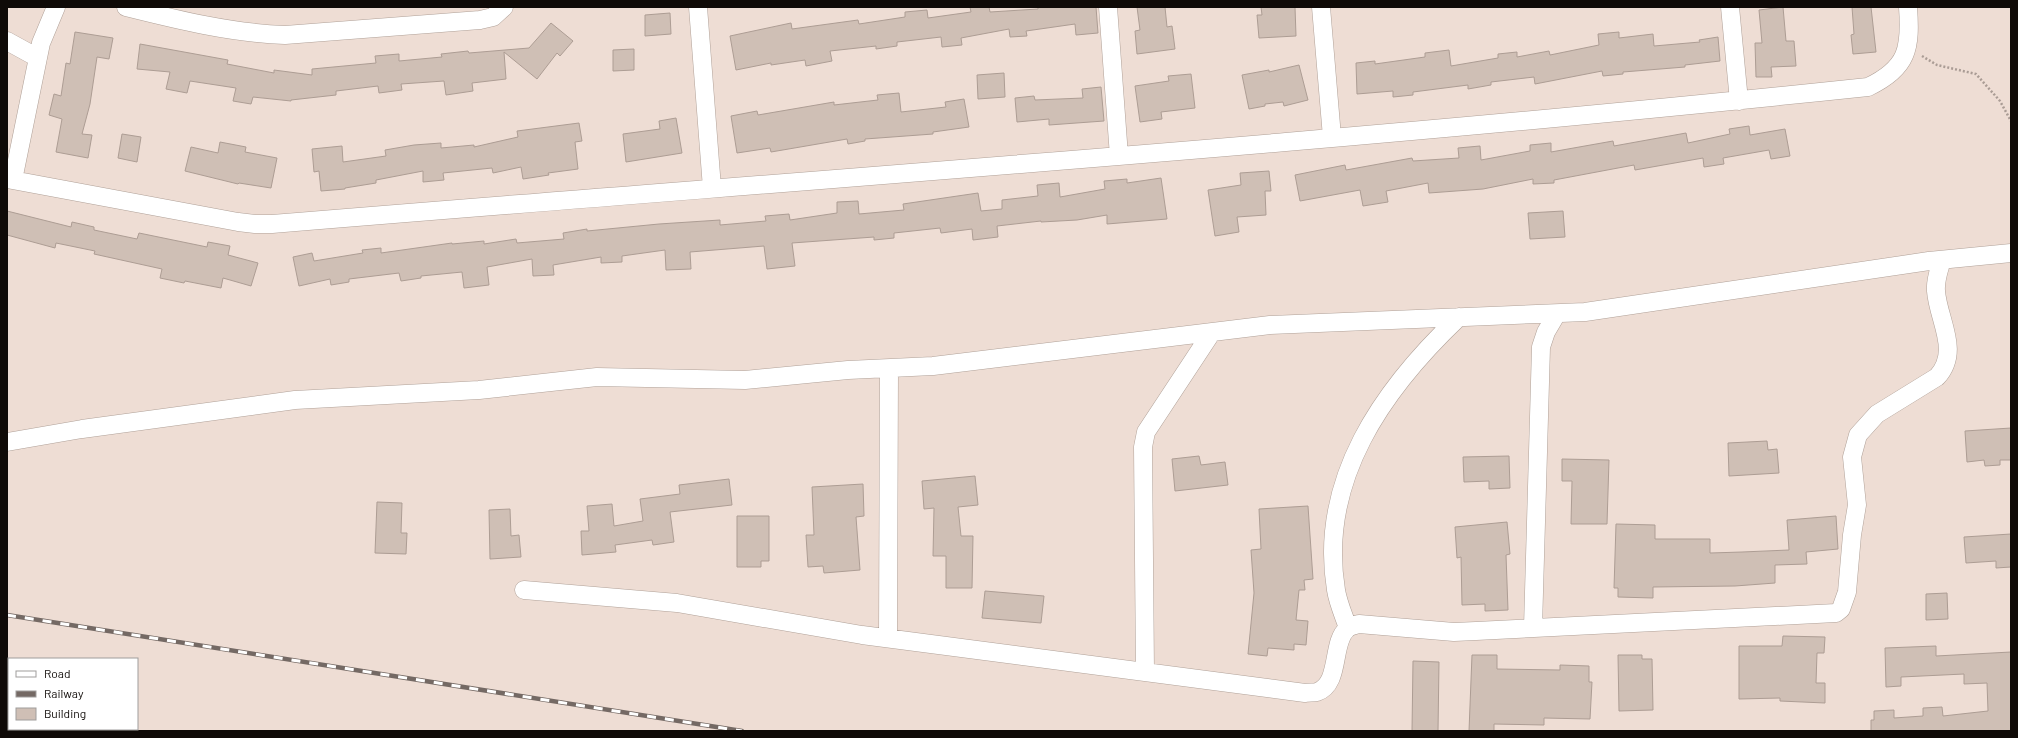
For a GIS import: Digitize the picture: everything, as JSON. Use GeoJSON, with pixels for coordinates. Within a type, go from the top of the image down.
{"type":"FeatureCollection","features":[{"type":"Feature","properties":{"kind":"street"},"geometry":{"type":"LineString","coordinates":[[56,7],[41,43],[10,179],[255,224],[1119,156],[1739,101],[1868,87],[1892,73],[1908,48],[1910,35],[1908,7]]}},
{"type":"Feature","properties":{"kind":"street"},"geometry":{"type":"LineString","coordinates":[[126,7],[184,21],[257,34],[285,35],[480,20],[493,17],[504,7]]}},
{"type":"Feature","properties":{"kind":"street"},"geometry":{"type":"LineString","coordinates":[[698,7],[712,188]]}},
{"type":"Feature","properties":{"kind":"street"},"geometry":{"type":"LineString","coordinates":[[1108,7],[1119,156]]}},
{"type":"Feature","properties":{"kind":"street"},"geometry":{"type":"LineString","coordinates":[[1322,7],[1332,137]]}},
{"type":"Feature","properties":{"kind":"street"},"geometry":{"type":"LineString","coordinates":[[1730,7],[1739,101]]}},
{"type":"Feature","properties":{"kind":"street"},"geometry":{"type":"LineString","coordinates":[[7,41],[38,58]]}},
{"type":"Feature","properties":{"kind":"street"},"geometry":{"type":"LineString","coordinates":[[7,442],[82,429],[295,400],[479,390],[597,377],[745,380],[848,370],[889,369],[940,365],[1270,325],[1459,317],[1556,315],[1942,260],[2011,253]]}},
{"type":"Feature","properties":{"kind":"street"},"geometry":{"type":"LineString","coordinates":[[524,590],[677,603],[888,638],[1305,693],[1318,692],[1328,683],[1333,673],[1342,635],[1348,628],[1359,624],[1375,624],[1454,632],[1836,613],[1841,609],[1847,592],[1852,535],[1857,510],[1852,457],[1858,435],[1876,414],[1937,377],[1943,371],[1948,361],[1948,341],[1936,290],[1942,260]]}},
{"type":"Feature","properties":{"kind":"street"},"geometry":{"type":"LineString","coordinates":[[1533,627],[1541,347],[1546,332],[1556,315]]}},
{"type":"Feature","properties":{"kind":"street"},"geometry":{"type":"LineString","coordinates":[[1348,628],[1336,592],[1334,578],[1334,524],[1339,501],[1349,469],[1357,447],[1396,386],[1437,338],[1459,317]]}},
{"type":"Feature","properties":{"kind":"street"},"geometry":{"type":"LineString","coordinates":[[1145,672],[1143,447],[1146,432],[1212,332]]}},
{"type":"Feature","properties":{"kind":"street"},"geometry":{"type":"LineString","coordinates":[[888,638],[889,369]]}},
{"type":"Feature","properties":{"kind":"path"},"geometry":{"type":"LineString","coordinates":[[1908,48],[1937,65],[1976,74],[2000,101],[2011,122]]}},
{"type":"Feature","properties":{"kind":"building"},"geometry":{"type":"Polygon","coordinates":[[[970,7],[989,7],[990,12],[1038,9],[1038,7],[1096,7],[1098,33],[1076,35],[1075,24],[1026,31],[1027,36],[1010,37],[1009,29],[961,38],[962,45],[942,47],[941,37],[897,42],[897,46],[876,49],[876,46],[830,51],[832,61],[806,66],[805,60],[771,65],[771,63],[736,70],[730,36],[791,23],[792,29],[858,20],[859,24],[905,17],[905,12],[927,10],[928,18],[971,12],[970,7]]]}},
{"type":"Feature","properties":{"kind":"building"},"geometry":{"type":"Polygon","coordinates":[[[1137,7],[1165,7],[1167,27],[1172,26],[1175,49],[1137,54],[1135,31],[1140,30],[1137,7]]]}},
{"type":"Feature","properties":{"kind":"building"},"geometry":{"type":"Polygon","coordinates":[[[1261,7],[1295,7],[1296,36],[1259,38],[1257,15],[1262,15],[1261,7]]]}},
{"type":"Feature","properties":{"kind":"building"},"geometry":{"type":"Polygon","coordinates":[[[1783,7],[1786,41],[1794,41],[1796,66],[1771,67],[1772,77],[1756,77],[1755,43],[1762,43],[1759,10],[1783,7]]]}},
{"type":"Feature","properties":{"kind":"building"},"geometry":{"type":"Polygon","coordinates":[[[1852,7],[1871,7],[1876,52],[1853,54],[1851,35],[1854,34],[1852,7]]]}},
{"type":"Feature","properties":{"kind":"building"},"geometry":{"type":"Polygon","coordinates":[[[670,13],[671,34],[645,36],[645,15],[670,13]]]}},
{"type":"Feature","properties":{"kind":"building"},"geometry":{"type":"Polygon","coordinates":[[[551,23],[573,41],[560,56],[557,53],[537,79],[504,52],[506,79],[472,83],[473,91],[446,95],[444,81],[401,84],[402,90],[379,93],[378,86],[336,91],[336,95],[291,101],[253,97],[251,104],[233,101],[236,88],[190,81],[187,93],[166,89],[170,72],[137,69],[140,44],[228,60],[227,64],[274,73],[274,70],[312,75],[312,69],[376,63],[375,56],[399,54],[399,61],[442,57],[441,54],[468,51],[469,53],[529,48],[551,23]]]}},
{"type":"Feature","properties":{"kind":"building"},"geometry":{"type":"Polygon","coordinates":[[[75,32],[113,38],[109,59],[97,57],[90,104],[82,134],[92,135],[88,158],[56,152],[62,119],[49,115],[54,94],[61,96],[66,63],[70,64],[75,32]]]}},
{"type":"Feature","properties":{"kind":"building"},"geometry":{"type":"Polygon","coordinates":[[[1619,32],[1619,38],[1653,34],[1654,46],[1700,42],[1699,40],[1718,37],[1720,61],[1685,65],[1685,67],[1623,72],[1623,74],[1603,76],[1602,71],[1535,84],[1534,77],[1491,82],[1491,85],[1468,89],[1468,85],[1413,92],[1413,95],[1393,97],[1393,91],[1357,94],[1356,63],[1375,61],[1375,64],[1425,57],[1425,53],[1449,50],[1451,66],[1498,58],[1498,54],[1517,52],[1517,57],[1549,51],[1550,55],[1599,45],[1598,34],[1619,32]]]}},
{"type":"Feature","properties":{"kind":"building"},"geometry":{"type":"Polygon","coordinates":[[[634,49],[634,70],[613,71],[613,50],[634,49]]]}},
{"type":"Feature","properties":{"kind":"building"},"geometry":{"type":"Polygon","coordinates":[[[1299,65],[1308,100],[1284,106],[1283,102],[1265,104],[1265,106],[1249,109],[1242,75],[1269,70],[1269,72],[1299,65]]]}},
{"type":"Feature","properties":{"kind":"building"},"geometry":{"type":"Polygon","coordinates":[[[1004,73],[1005,97],[978,99],[977,75],[1004,73]]]}},
{"type":"Feature","properties":{"kind":"building"},"geometry":{"type":"Polygon","coordinates":[[[1191,74],[1195,108],[1161,112],[1162,119],[1140,122],[1135,86],[1169,81],[1168,76],[1191,74]]]}},
{"type":"Feature","properties":{"kind":"building"},"geometry":{"type":"Polygon","coordinates":[[[1101,87],[1104,121],[1049,125],[1049,119],[1017,122],[1015,98],[1034,96],[1035,100],[1083,98],[1082,89],[1101,87]]]}},
{"type":"Feature","properties":{"kind":"building"},"geometry":{"type":"Polygon","coordinates":[[[899,93],[901,112],[946,107],[945,102],[964,99],[969,127],[933,132],[933,134],[865,139],[865,141],[848,144],[847,139],[771,152],[770,148],[737,153],[731,116],[757,111],[758,115],[834,102],[834,105],[878,100],[877,95],[899,93]]]}},
{"type":"Feature","properties":{"kind":"building"},"geometry":{"type":"Polygon","coordinates":[[[676,118],[682,153],[626,162],[623,134],[660,129],[659,121],[676,118]]]}},
{"type":"Feature","properties":{"kind":"building"},"geometry":{"type":"Polygon","coordinates":[[[579,123],[582,141],[575,142],[578,169],[548,173],[549,175],[523,179],[521,167],[493,173],[492,168],[443,173],[444,180],[423,182],[423,171],[376,180],[376,183],[345,189],[321,191],[319,171],[314,172],[312,149],[342,146],[343,162],[386,156],[385,150],[414,145],[441,143],[441,148],[474,145],[474,147],[518,137],[517,131],[579,123]]]}},
{"type":"Feature","properties":{"kind":"building"},"geometry":{"type":"Polygon","coordinates":[[[1749,126],[1750,135],[1785,129],[1790,156],[1771,159],[1769,150],[1723,158],[1724,164],[1704,167],[1703,158],[1635,170],[1634,165],[1554,180],[1554,183],[1533,184],[1533,179],[1483,189],[1429,193],[1428,183],[1386,191],[1388,202],[1363,206],[1360,190],[1300,201],[1295,175],[1345,165],[1346,170],[1412,158],[1413,161],[1459,158],[1458,148],[1480,146],[1481,160],[1530,151],[1530,145],[1551,143],[1551,152],[1613,141],[1614,146],[1686,133],[1688,143],[1730,134],[1729,129],[1749,126]]]}},
{"type":"Feature","properties":{"kind":"building"},"geometry":{"type":"Polygon","coordinates":[[[122,134],[141,137],[137,162],[118,158],[122,134]]]}},
{"type":"Feature","properties":{"kind":"building"},"geometry":{"type":"Polygon","coordinates":[[[220,142],[246,147],[245,152],[277,158],[271,188],[238,184],[185,171],[191,147],[218,153],[220,142]]]}},
{"type":"Feature","properties":{"kind":"building"},"geometry":{"type":"Polygon","coordinates":[[[1269,171],[1271,191],[1265,191],[1266,215],[1237,217],[1239,232],[1215,236],[1208,190],[1241,185],[1240,173],[1269,171]]]}},
{"type":"Feature","properties":{"kind":"building"},"geometry":{"type":"Polygon","coordinates":[[[1161,178],[1167,219],[1107,224],[1107,215],[1077,220],[1041,221],[997,226],[998,237],[973,240],[972,229],[941,233],[940,228],[894,233],[894,238],[874,240],[874,237],[792,243],[795,266],[767,269],[764,246],[690,252],[691,269],[666,270],[665,250],[622,256],[622,262],[601,263],[601,257],[553,265],[554,275],[533,276],[532,259],[487,267],[489,285],[464,288],[462,272],[421,276],[421,278],[401,281],[399,273],[349,279],[349,282],[331,285],[330,279],[299,286],[293,257],[312,253],[314,261],[363,253],[362,250],[381,248],[381,253],[452,243],[484,241],[484,244],[516,239],[517,243],[564,239],[563,233],[587,229],[587,231],[720,220],[720,225],[766,221],[765,216],[789,214],[790,220],[837,213],[837,202],[858,201],[859,214],[904,210],[903,204],[978,193],[981,211],[1002,209],[1002,200],[1038,196],[1037,185],[1059,183],[1060,197],[1105,189],[1104,181],[1127,179],[1127,183],[1161,178]]]}},
{"type":"Feature","properties":{"kind":"building"},"geometry":{"type":"Polygon","coordinates":[[[7,211],[71,227],[72,222],[94,227],[94,230],[137,239],[139,233],[207,247],[208,242],[230,246],[228,255],[258,263],[251,286],[223,278],[221,288],[185,281],[184,283],[160,278],[162,269],[94,254],[95,251],[56,243],[55,248],[7,235],[7,211]]]}},
{"type":"Feature","properties":{"kind":"building"},"geometry":{"type":"Polygon","coordinates":[[[1563,211],[1565,237],[1530,239],[1528,213],[1563,211]]]}},
{"type":"Feature","properties":{"kind":"building"},"geometry":{"type":"Polygon","coordinates":[[[2011,428],[2011,460],[2000,460],[2000,465],[1985,466],[1984,460],[1967,462],[1965,431],[2011,428]]]}},
{"type":"Feature","properties":{"kind":"building"},"geometry":{"type":"Polygon","coordinates":[[[1767,441],[1768,450],[1777,449],[1779,473],[1729,476],[1728,443],[1767,441]]]}},
{"type":"Feature","properties":{"kind":"building"},"geometry":{"type":"Polygon","coordinates":[[[1199,456],[1201,465],[1225,462],[1228,485],[1175,491],[1172,459],[1199,456]]]}},
{"type":"Feature","properties":{"kind":"building"},"geometry":{"type":"Polygon","coordinates":[[[1509,456],[1510,488],[1489,489],[1489,481],[1464,482],[1463,457],[1509,456]]]}},
{"type":"Feature","properties":{"kind":"building"},"geometry":{"type":"Polygon","coordinates":[[[1562,459],[1609,460],[1607,524],[1571,524],[1572,481],[1562,481],[1562,459]]]}},
{"type":"Feature","properties":{"kind":"building"},"geometry":{"type":"Polygon","coordinates":[[[975,476],[978,505],[958,507],[961,536],[973,536],[972,588],[946,588],[946,556],[933,556],[934,508],[924,509],[922,481],[975,476]]]}},
{"type":"Feature","properties":{"kind":"building"},"geometry":{"type":"Polygon","coordinates":[[[729,479],[732,505],[670,512],[674,542],[653,545],[652,540],[615,545],[616,552],[582,555],[581,531],[589,531],[587,506],[612,504],[614,526],[643,521],[640,499],[680,494],[679,485],[729,479]]]}},
{"type":"Feature","properties":{"kind":"building"},"geometry":{"type":"Polygon","coordinates":[[[863,484],[864,516],[856,517],[860,570],[824,573],[823,566],[808,567],[806,535],[814,535],[812,487],[863,484]]]}},
{"type":"Feature","properties":{"kind":"building"},"geometry":{"type":"Polygon","coordinates":[[[377,502],[402,503],[401,533],[407,533],[406,554],[375,553],[377,502]]]}},
{"type":"Feature","properties":{"kind":"building"},"geometry":{"type":"Polygon","coordinates":[[[1308,506],[1313,579],[1304,580],[1305,590],[1299,590],[1296,620],[1308,621],[1306,645],[1294,644],[1294,650],[1268,648],[1267,656],[1248,654],[1254,593],[1251,550],[1261,549],[1259,509],[1308,506]]]}},
{"type":"Feature","properties":{"kind":"building"},"geometry":{"type":"Polygon","coordinates":[[[510,509],[511,536],[519,535],[521,557],[490,559],[489,510],[510,509]]]}},
{"type":"Feature","properties":{"kind":"building"},"geometry":{"type":"Polygon","coordinates":[[[737,516],[769,516],[769,561],[761,561],[761,567],[737,567],[737,516]]]}},
{"type":"Feature","properties":{"kind":"building"},"geometry":{"type":"Polygon","coordinates":[[[1836,516],[1838,549],[1806,552],[1807,564],[1775,565],[1775,583],[1735,586],[1653,587],[1653,598],[1618,597],[1618,588],[1614,588],[1616,524],[1655,525],[1655,539],[1710,539],[1710,553],[1742,552],[1789,550],[1787,520],[1836,516]]]}},
{"type":"Feature","properties":{"kind":"building"},"geometry":{"type":"Polygon","coordinates":[[[1507,522],[1510,554],[1506,555],[1508,610],[1485,611],[1485,604],[1462,605],[1461,557],[1457,558],[1455,527],[1507,522]]]}},
{"type":"Feature","properties":{"kind":"building"},"geometry":{"type":"Polygon","coordinates":[[[2011,534],[2011,567],[1996,568],[1996,561],[1966,563],[1964,537],[2011,534]]]}},
{"type":"Feature","properties":{"kind":"building"},"geometry":{"type":"Polygon","coordinates":[[[985,591],[1044,596],[1041,623],[982,618],[985,591]]]}},
{"type":"Feature","properties":{"kind":"building"},"geometry":{"type":"Polygon","coordinates":[[[1947,593],[1948,619],[1926,620],[1926,594],[1947,593]]]}},
{"type":"Feature","properties":{"kind":"building"},"geometry":{"type":"Polygon","coordinates":[[[1783,636],[1825,637],[1824,653],[1817,653],[1816,683],[1825,683],[1825,703],[1780,701],[1780,698],[1739,699],[1739,646],[1782,646],[1783,636]]]}},
{"type":"Feature","properties":{"kind":"building"},"geometry":{"type":"Polygon","coordinates":[[[1936,646],[1936,656],[2011,652],[2011,731],[1871,731],[1871,720],[1874,720],[1874,711],[1894,710],[1894,718],[1923,716],[1923,708],[1942,707],[1943,716],[1988,711],[1987,683],[1964,684],[1964,674],[1901,677],[1901,686],[1886,687],[1885,648],[1936,646]]]}},
{"type":"Feature","properties":{"kind":"building"},"geometry":{"type":"Polygon","coordinates":[[[1472,655],[1497,655],[1497,669],[1560,670],[1560,665],[1589,666],[1589,682],[1592,682],[1590,719],[1544,718],[1544,725],[1494,724],[1494,731],[1469,731],[1472,655]]]}},
{"type":"Feature","properties":{"kind":"building"},"geometry":{"type":"Polygon","coordinates":[[[1618,655],[1642,655],[1642,659],[1652,659],[1653,710],[1619,711],[1618,655]]]}},
{"type":"Feature","properties":{"kind":"building"},"geometry":{"type":"Polygon","coordinates":[[[1413,661],[1439,662],[1438,731],[1412,731],[1413,661]]]}},
{"type":"Feature","properties":{"kind":"railway"},"geometry":{"type":"LineString","coordinates":[[7,615],[742,731]]}}]}
